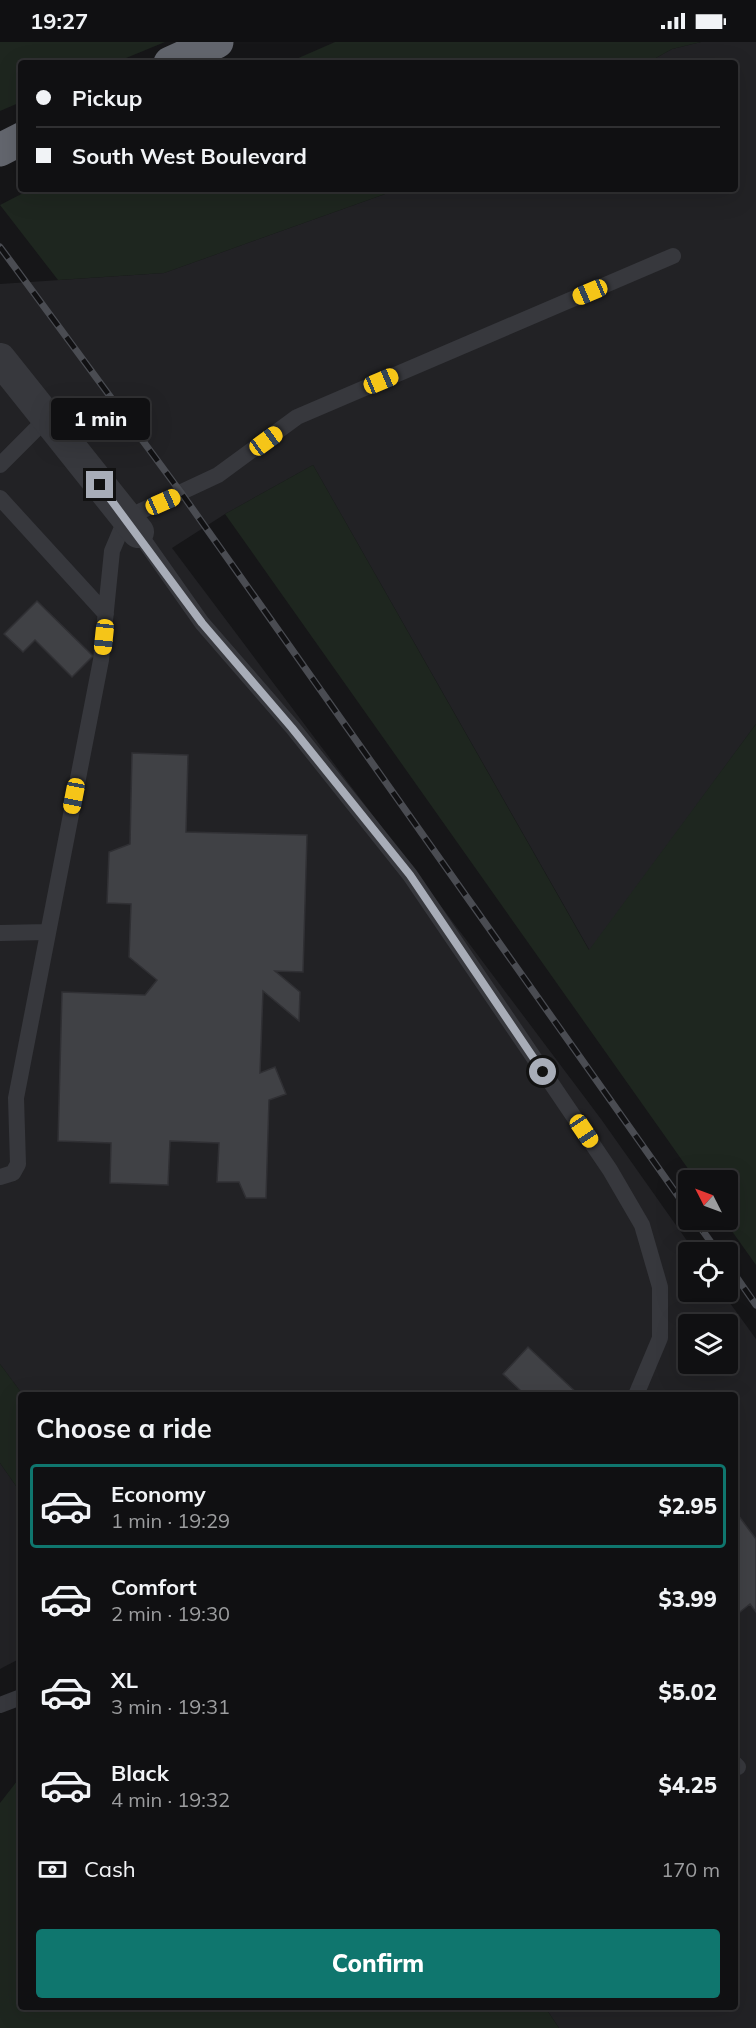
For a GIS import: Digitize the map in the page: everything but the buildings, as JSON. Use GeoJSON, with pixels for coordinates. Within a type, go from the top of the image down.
{"type":"FeatureCollection","features":[{"type":"Feature","properties":{"kind":"highway"},"geometry":{"type":"LineString","coordinates":[[177,60],[217,42]]}},
{"type":"Feature","properties":{"kind":"highway"},"geometry":{"type":"LineString","coordinates":[[0,150],[18,141]]}},
{"type":"Feature","properties":{"kind":"street"},"geometry":{"type":"LineString","coordinates":[[0,359],[132,525]]}},
{"type":"Feature","properties":{"kind":"lane"},"geometry":{"type":"LineString","coordinates":[[0,1177],[13,1173],[18,1164],[16,1098],[101,660],[112,551],[132,525],[218,475],[297,417],[673,256]]}},
{"type":"Feature","properties":{"kind":"lane"},"geometry":{"type":"LineString","coordinates":[[0,465],[47,418]]}},
{"type":"Feature","properties":{"kind":"lane"},"geometry":{"type":"LineString","coordinates":[[0,498],[106,614]]}},
{"type":"Feature","properties":{"kind":"lane"},"geometry":{"type":"LineString","coordinates":[[132,525],[202,623],[292,728],[410,875],[615,1179],[642,1225],[660,1287],[660,1338],[637,1392]]}},
{"type":"Feature","properties":{"kind":"lane"},"geometry":{"type":"LineString","coordinates":[[0,933],[47,932]]}},
{"type":"Feature","properties":{"kind":"lane"},"geometry":{"type":"LineString","coordinates":[[0,1705],[18,1698]]}},
{"type":"Feature","properties":{"kind":"shaded area"},"geometry":{"type":"Polygon","coordinates":[[[0,42],[165,42],[121,60],[18,60],[18,103],[0,111],[0,42]]]}},
{"type":"Feature","properties":{"kind":"shaded area"},"geometry":{"type":"Polygon","coordinates":[[[335,42],[701,42],[672,49],[652,60],[294,60],[335,42]]]}},
{"type":"Feature","properties":{"kind":"shaded area"},"geometry":{"type":"Polygon","coordinates":[[[701,42],[756,42],[756,724],[590,951],[313,465],[225,514],[172,548],[601,1119],[688,1242],[678,1242],[678,1302],[729,1302],[738,1314],[678,1314],[678,1374],[738,1374],[738,1314],[756,1339],[756,2028],[559,2028],[547,2010],[738,2010],[738,1392],[21,1392],[0,1364],[0,284],[164,273],[391,192],[738,192],[738,60],[652,60],[672,49],[701,42]]]}},
{"type":"Feature","properties":{"kind":"shaded area"},"geometry":{"type":"Polygon","coordinates":[[[25,192],[391,192],[164,273],[58,280],[0,205],[25,192]]]}},
{"type":"Feature","properties":{"kind":"shaded area"},"geometry":{"type":"Polygon","coordinates":[[[313,465],[589,950],[756,724],[756,1265],[731,1230],[738,1230],[738,1170],[689,1170],[225,514],[313,465]]]}},
{"type":"Feature","properties":{"kind":"shaded area"},"geometry":{"type":"Polygon","coordinates":[[[0,1364],[21,1392],[18,1392],[18,1489],[0,1463],[0,1364]]]}},
{"type":"Feature","properties":{"kind":"shaded area"},"geometry":{"type":"Polygon","coordinates":[[[0,1463],[18,1489],[18,1660],[0,1669],[0,1463]]]}},
{"type":"Feature","properties":{"kind":"shaded area"},"geometry":{"type":"Polygon","coordinates":[[[18,1780],[18,2010],[547,2010],[559,2028],[0,2028],[0,1803],[18,1780]]]}},
{"type":"Feature","properties":{"kind":"railway"},"geometry":{"type":"LineString","coordinates":[[0,247],[182,494],[678,1196]]}},
{"type":"Feature","properties":{"kind":"railway"},"geometry":{"type":"LineString","coordinates":[[702,1230],[711,1242]]}},
{"type":"Feature","properties":{"kind":"railway"},"geometry":{"type":"LineString","coordinates":[[738,1279],[756,1305]]}},
{"type":"Feature","properties":{"kind":"route"},"geometry":{"type":"LineString","coordinates":[[100,485],[138,532],[202,623],[292,728],[410,875],[543,1072]]}}]}
